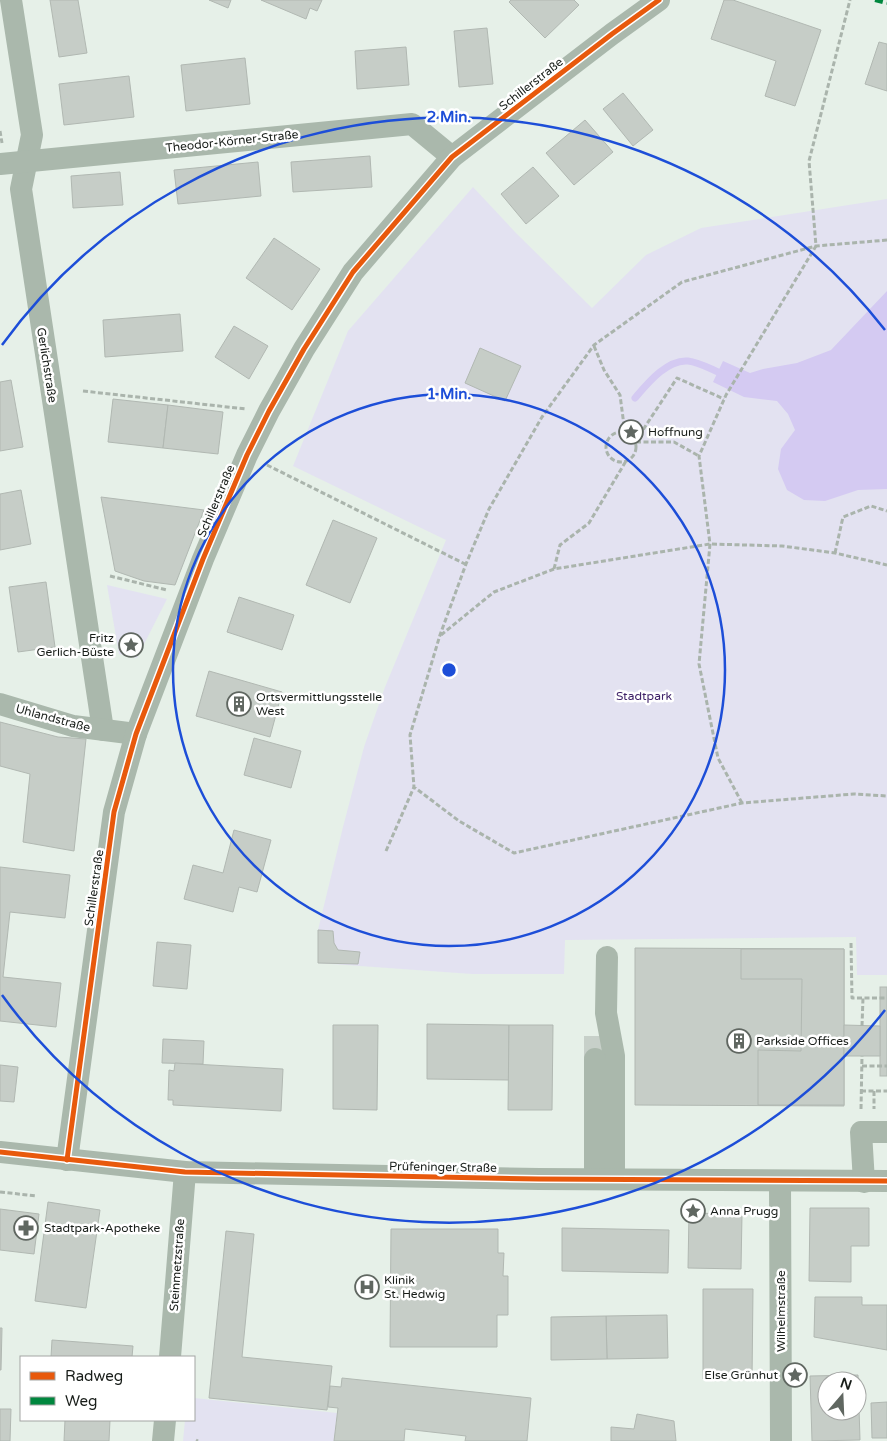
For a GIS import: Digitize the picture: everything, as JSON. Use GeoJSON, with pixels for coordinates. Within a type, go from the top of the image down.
{"type":"FeatureCollection","features":[{"type":"Feature","properties":{"kind":"street","name":"Gerlichstraße"},"geometry":{"type":"LineString","coordinates":[[11,0],[32,135],[21,190],[103,730]]}},
{"type":"Feature","properties":{"kind":"street","name":"Schillerstraße"},"geometry":{"type":"LineString","coordinates":[[67,1160],[114,812],[136,734],[246,455],[268,411],[304,349],[353,272],[452,157],[659,0]]}},
{"type":"Feature","properties":{"kind":"street","name":"Theodor-Körner-Straße"},"geometry":{"type":"LineString","coordinates":[[0,164],[412,124],[452,157]]}},
{"type":"Feature","properties":{"kind":"street","name":"Uhlandstraße"},"geometry":{"type":"LineString","coordinates":[[0,704],[74,726],[136,734]]}},
{"type":"Feature","properties":{"kind":"street"},"geometry":{"type":"LineString","coordinates":[[605,1179],[614,1056],[606,1013],[607,958]]}},
{"type":"Feature","properties":{"kind":"street"},"geometry":{"type":"LineString","coordinates":[[595,1060],[605,1179]]}},
{"type":"Feature","properties":{"kind":"street"},"geometry":{"type":"LineString","coordinates":[[864,1182],[861,1132],[887,1132]]}},
{"type":"Feature","properties":{"kind":"street","name":"Prüfeninger Straße"},"geometry":{"type":"LineString","coordinates":[[0,1152],[185,1172],[605,1179],[887,1181]]}},
{"type":"Feature","properties":{"kind":"street","name":"Steinmetzstraße"},"geometry":{"type":"LineString","coordinates":[[170,1356],[185,1172]]}},
{"type":"Feature","properties":{"kind":"street","name":"Wilhelmstraße"},"geometry":{"type":"LineString","coordinates":[[780,1181],[781,1441]]}},
{"type":"Feature","properties":{"kind":"street"},"geometry":{"type":"LineString","coordinates":[[163,1441],[165,1421]]}},
{"type":"Feature","properties":{"kind":"path"},"geometry":{"type":"LineString","coordinates":[[742,803],[718,758],[699,664],[710,544],[699,456],[726,395],[816,246],[809,161],[850,0]]}},
{"type":"Feature","properties":{"kind":"path"},"geometry":{"type":"LineString","coordinates":[[386,851],[414,787],[410,735],[440,635],[466,564],[489,510],[542,417],[594,345],[682,282],[816,246],[887,240]]}},
{"type":"Feature","properties":{"kind":"path"},"geometry":{"type":"LineString","coordinates":[[594,345],[604,370],[620,395],[625,433]]}},
{"type":"Feature","properties":{"kind":"path"},"geometry":{"type":"LineString","coordinates":[[635,442],[677,378],[724,399]]}},
{"type":"Feature","properties":{"kind":"path"},"geometry":{"type":"LineString","coordinates":[[83,391],[268,411]]}},
{"type":"Feature","properties":{"kind":"path"},"geometry":{"type":"LineString","coordinates":[[554,569],[560,545],[590,523],[626,461],[636,452],[635,442],[629,435],[625,433],[615,434],[611,437],[607,451],[612,459],[620,462],[626,461]]}},
{"type":"Feature","properties":{"kind":"path"},"geometry":{"type":"LineString","coordinates":[[635,442],[674,442],[699,456]]}},
{"type":"Feature","properties":{"kind":"path"},"geometry":{"type":"LineString","coordinates":[[246,455],[466,564]]}},
{"type":"Feature","properties":{"kind":"path"},"geometry":{"type":"LineString","coordinates":[[835,554],[844,518],[872,506],[887,511]]}},
{"type":"Feature","properties":{"kind":"path"},"geometry":{"type":"LineString","coordinates":[[440,635],[494,592],[554,569],[710,544],[782,546],[887,564]]}},
{"type":"Feature","properties":{"kind":"path"},"geometry":{"type":"LineString","coordinates":[[110,576],[189,596]]}},
{"type":"Feature","properties":{"kind":"path"},"geometry":{"type":"LineString","coordinates":[[414,787],[458,821],[514,853],[742,803],[854,794],[887,796]]}},
{"type":"Feature","properties":{"kind":"path"},"geometry":{"type":"LineString","coordinates":[[851,943],[852,998],[887,998]]}},
{"type":"Feature","properties":{"kind":"path"},"geometry":{"type":"LineString","coordinates":[[862,1026],[863,998]]}},
{"type":"Feature","properties":{"kind":"path"},"geometry":{"type":"LineString","coordinates":[[862,1056],[861,1112],[874,1112],[874,1091]]}},
{"type":"Feature","properties":{"kind":"path"},"geometry":{"type":"LineString","coordinates":[[862,1066],[887,1066]]}},
{"type":"Feature","properties":{"kind":"path"},"geometry":{"type":"LineString","coordinates":[[861,1091],[887,1091]]}},
{"type":"Feature","properties":{"kind":"path"},"geometry":{"type":"LineString","coordinates":[[0,1192],[37,1196]]}},
{"type":"Feature","properties":{"kind":"green space","name":"Stadtpark"},"geometry":{"type":"Polygon","coordinates":[[[473,187],[516,233],[592,308],[646,255],[701,228],[887,199],[887,975],[857,975],[856,937],[565,940],[564,974],[472,974],[318,963],[318,930],[364,747],[385,687],[446,540],[293,466],[348,331],[473,187]]]}},
{"type":"Feature","properties":{"kind":"green space"},"geometry":{"type":"Polygon","coordinates":[[[107,585],[167,599],[137,658],[119,654],[107,585]]]}},
{"type":"Feature","properties":{"kind":"green space"},"geometry":{"type":"Polygon","coordinates":[[[195,1398],[337,1413],[334,1441],[183,1441],[185,1421],[195,1421],[195,1398]]]}},
{"type":"Feature","properties":{"kind":"shaded area"},"geometry":{"type":"Polygon","coordinates":[[[887,291],[887,489],[858,490],[825,501],[804,500],[787,490],[778,469],[781,449],[795,430],[788,414],[777,401],[744,397],[713,382],[723,361],[750,373],[797,363],[831,350],[887,291]]]}},
{"type":"Feature","properties":{"kind":"building"},"geometry":{"type":"Polygon","coordinates":[[[50,0],[78,0],[87,53],[59,57],[50,0]]]}},
{"type":"Feature","properties":{"kind":"building"},"geometry":{"type":"Polygon","coordinates":[[[209,0],[231,0],[228,8],[209,0]]]}},
{"type":"Feature","properties":{"kind":"building"},"geometry":{"type":"Polygon","coordinates":[[[261,0],[322,0],[317,11],[310,8],[306,19],[261,0]]]}},
{"type":"Feature","properties":{"kind":"building"},"geometry":{"type":"Polygon","coordinates":[[[511,0],[574,0],[579,5],[545,38],[509,2],[511,0]]]}},
{"type":"Feature","properties":{"kind":"building"},"geometry":{"type":"Polygon","coordinates":[[[724,0],[733,0],[821,30],[795,106],[765,96],[776,61],[711,39],[724,0]]]}},
{"type":"Feature","properties":{"kind":"building"},"geometry":{"type":"Polygon","coordinates":[[[487,28],[493,84],[459,87],[454,31],[487,28]]]}},
{"type":"Feature","properties":{"kind":"building"},"geometry":{"type":"Polygon","coordinates":[[[879,42],[887,44],[887,91],[865,84],[879,42]]]}},
{"type":"Feature","properties":{"kind":"building"},"geometry":{"type":"Polygon","coordinates":[[[406,47],[409,85],[357,89],[355,51],[406,47]]]}},
{"type":"Feature","properties":{"kind":"building"},"geometry":{"type":"Polygon","coordinates":[[[245,58],[250,104],[186,111],[181,65],[245,58]]]}},
{"type":"Feature","properties":{"kind":"building"},"geometry":{"type":"Polygon","coordinates":[[[129,76],[134,117],[64,125],[59,84],[129,76]]]}},
{"type":"Feature","properties":{"kind":"building"},"geometry":{"type":"Polygon","coordinates":[[[623,93],[653,130],[633,146],[603,109],[623,93]]]}},
{"type":"Feature","properties":{"kind":"building"},"geometry":{"type":"Polygon","coordinates":[[[585,120],[613,152],[574,185],[546,153],[585,120]]]}},
{"type":"Feature","properties":{"kind":"building"},"geometry":{"type":"Polygon","coordinates":[[[370,156],[372,187],[293,192],[291,162],[370,156]]]}},
{"type":"Feature","properties":{"kind":"building"},"geometry":{"type":"Polygon","coordinates":[[[258,162],[261,196],[178,204],[174,170],[258,162]]]}},
{"type":"Feature","properties":{"kind":"building"},"geometry":{"type":"Polygon","coordinates":[[[533,167],[559,196],[526,224],[501,194],[533,167]]]}},
{"type":"Feature","properties":{"kind":"building"},"geometry":{"type":"Polygon","coordinates":[[[120,172],[123,205],[73,208],[71,176],[120,172]]]}},
{"type":"Feature","properties":{"kind":"building"},"geometry":{"type":"Polygon","coordinates":[[[274,238],[320,269],[292,310],[246,278],[274,238]]]}},
{"type":"Feature","properties":{"kind":"building"},"geometry":{"type":"Polygon","coordinates":[[[180,314],[183,351],[105,357],[103,320],[180,314]]]}},
{"type":"Feature","properties":{"kind":"building"},"geometry":{"type":"Polygon","coordinates":[[[234,326],[268,346],[249,379],[215,357],[234,326]]]}},
{"type":"Feature","properties":{"kind":"building"},"geometry":{"type":"Polygon","coordinates":[[[480,348],[521,366],[505,401],[465,383],[480,348]]]}},
{"type":"Feature","properties":{"kind":"building"},"geometry":{"type":"Polygon","coordinates":[[[11,380],[23,447],[0,451],[0,382],[11,380]]]}},
{"type":"Feature","properties":{"kind":"building"},"geometry":{"type":"Polygon","coordinates":[[[113,399],[168,405],[163,448],[108,442],[113,399]]]}},
{"type":"Feature","properties":{"kind":"building"},"geometry":{"type":"Polygon","coordinates":[[[168,405],[223,412],[218,454],[163,448],[168,405]]]}},
{"type":"Feature","properties":{"kind":"building"},"geometry":{"type":"Polygon","coordinates":[[[21,490],[31,544],[0,550],[0,494],[21,490]]]}},
{"type":"Feature","properties":{"kind":"building"},"geometry":{"type":"Polygon","coordinates":[[[101,497],[204,510],[175,585],[144,581],[115,571],[101,497]]]}},
{"type":"Feature","properties":{"kind":"building"},"geometry":{"type":"Polygon","coordinates":[[[333,520],[377,538],[350,603],[306,585],[333,520]]]}},
{"type":"Feature","properties":{"kind":"building"},"geometry":{"type":"Polygon","coordinates":[[[46,582],[55,647],[18,652],[9,587],[46,582]]]}},
{"type":"Feature","properties":{"kind":"building"},"geometry":{"type":"Polygon","coordinates":[[[239,597],[294,615],[282,650],[227,632],[239,597]]]}},
{"type":"Feature","properties":{"kind":"building","name":"Ortsvermittlungsstelle West"},"geometry":{"type":"Polygon","coordinates":[[[209,671],[282,692],[270,737],[196,716],[209,671]]]}},
{"type":"Feature","properties":{"kind":"building"},"geometry":{"type":"Polygon","coordinates":[[[0,722],[58,737],[86,739],[74,851],[23,842],[30,774],[0,766],[0,722]]]}},
{"type":"Feature","properties":{"kind":"building"},"geometry":{"type":"Polygon","coordinates":[[[254,738],[301,751],[291,788],[244,775],[254,738]]]}},
{"type":"Feature","properties":{"kind":"building"},"geometry":{"type":"Polygon","coordinates":[[[234,830],[271,840],[257,892],[239,887],[233,912],[184,899],[193,865],[223,873],[234,830]]]}},
{"type":"Feature","properties":{"kind":"building"},"geometry":{"type":"Polygon","coordinates":[[[0,867],[70,875],[65,918],[10,912],[3,977],[61,983],[56,1027],[0,1021],[0,867]]]}},
{"type":"Feature","properties":{"kind":"building"},"geometry":{"type":"Polygon","coordinates":[[[318,930],[333,931],[334,943],[338,950],[360,952],[358,964],[318,963],[318,930]]]}},
{"type":"Feature","properties":{"kind":"building"},"geometry":{"type":"Polygon","coordinates":[[[157,942],[191,945],[187,989],[153,986],[157,942]]]}},
{"type":"Feature","properties":{"kind":"building","name":"Parkside Offices"},"geometry":{"type":"Polygon","coordinates":[[[635,948],[844,949],[844,1106],[635,1105],[635,948]]]}},
{"type":"Feature","properties":{"kind":"building"},"geometry":{"type":"Polygon","coordinates":[[[741,949],[844,949],[844,1105],[758,1105],[758,1050],[801,1051],[802,979],[741,979],[741,949]]]}},
{"type":"Feature","properties":{"kind":"building"},"geometry":{"type":"Polygon","coordinates":[[[880,987],[887,987],[887,1076],[880,1076],[880,987]]]}},
{"type":"Feature","properties":{"kind":"building"},"geometry":{"type":"Polygon","coordinates":[[[427,1024],[509,1025],[509,1080],[427,1079],[427,1024]]]}},
{"type":"Feature","properties":{"kind":"building"},"geometry":{"type":"Polygon","coordinates":[[[333,1025],[378,1025],[377,1110],[333,1109],[333,1025]]]}},
{"type":"Feature","properties":{"kind":"building"},"geometry":{"type":"Polygon","coordinates":[[[509,1025],[553,1025],[552,1110],[508,1110],[509,1025]]]}},
{"type":"Feature","properties":{"kind":"building"},"geometry":{"type":"Polygon","coordinates":[[[844,1025],[880,1026],[880,1056],[844,1056],[844,1025]]]}},
{"type":"Feature","properties":{"kind":"building"},"geometry":{"type":"Polygon","coordinates":[[[163,1039],[204,1041],[203,1064],[162,1063],[163,1039]]]}},
{"type":"Feature","properties":{"kind":"building"},"geometry":{"type":"Polygon","coordinates":[[[175,1063],[283,1069],[281,1111],[173,1105],[173,1100],[168,1100],[169,1070],[174,1071],[175,1063]]]}},
{"type":"Feature","properties":{"kind":"building"},"geometry":{"type":"Polygon","coordinates":[[[0,1065],[18,1067],[14,1102],[0,1101],[0,1065]]]}},
{"type":"Feature","properties":{"kind":"building"},"geometry":{"type":"Polygon","coordinates":[[[48,1202],[100,1210],[86,1308],[35,1301],[48,1202]]]}},
{"type":"Feature","properties":{"kind":"building"},"geometry":{"type":"Polygon","coordinates":[[[810,1208],[869,1208],[869,1246],[851,1246],[851,1282],[809,1281],[810,1208]]]}},
{"type":"Feature","properties":{"kind":"building"},"geometry":{"type":"Polygon","coordinates":[[[0,1209],[39,1214],[34,1254],[0,1250],[0,1209]]]}},
{"type":"Feature","properties":{"kind":"building"},"geometry":{"type":"Polygon","coordinates":[[[689,1213],[742,1214],[741,1269],[688,1268],[689,1213]]]}},
{"type":"Feature","properties":{"kind":"building"},"geometry":{"type":"Polygon","coordinates":[[[562,1228],[669,1230],[668,1273],[562,1271],[562,1228]]]}},
{"type":"Feature","properties":{"kind":"building"},"geometry":{"type":"Polygon","coordinates":[[[391,1229],[498,1229],[498,1253],[504,1253],[503,1276],[508,1276],[508,1315],[497,1315],[497,1347],[390,1347],[391,1229]]]}},
{"type":"Feature","properties":{"kind":"building"},"geometry":{"type":"Polygon","coordinates":[[[226,1231],[254,1234],[242,1357],[332,1366],[327,1410],[209,1398],[226,1231]]]}},
{"type":"Feature","properties":{"kind":"building"},"geometry":{"type":"Polygon","coordinates":[[[703,1289],[753,1289],[752,1380],[703,1379],[703,1289]]]}},
{"type":"Feature","properties":{"kind":"building"},"geometry":{"type":"Polygon","coordinates":[[[815,1297],[862,1297],[862,1305],[887,1305],[887,1350],[814,1337],[815,1297]]]}},
{"type":"Feature","properties":{"kind":"building"},"geometry":{"type":"Polygon","coordinates":[[[667,1315],[668,1358],[607,1359],[606,1316],[667,1315]]]}},
{"type":"Feature","properties":{"kind":"building"},"geometry":{"type":"Polygon","coordinates":[[[606,1316],[607,1359],[551,1360],[551,1317],[606,1316]]]}},
{"type":"Feature","properties":{"kind":"building"},"geometry":{"type":"Polygon","coordinates":[[[0,1328],[2,1328],[1,1370],[0,1370],[0,1328]]]}},
{"type":"Feature","properties":{"kind":"building"},"geometry":{"type":"Polygon","coordinates":[[[52,1340],[133,1346],[132,1356],[51,1356],[52,1340]]]}},
{"type":"Feature","properties":{"kind":"building"},"geometry":{"type":"Polygon","coordinates":[[[810,1376],[817,1376],[817,1421],[859,1421],[860,1440],[812,1441],[810,1376]]]}},
{"type":"Feature","properties":{"kind":"building"},"geometry":{"type":"Polygon","coordinates":[[[342,1378],[531,1398],[527,1441],[465,1441],[466,1436],[405,1429],[404,1441],[334,1441],[338,1408],[328,1407],[330,1386],[341,1387],[342,1378]]]}},
{"type":"Feature","properties":{"kind":"building"},"geometry":{"type":"Polygon","coordinates":[[[887,1402],[887,1438],[872,1438],[871,1403],[887,1402]]]}},
{"type":"Feature","properties":{"kind":"building"},"geometry":{"type":"Polygon","coordinates":[[[0,1409],[11,1409],[10,1441],[0,1441],[0,1409]]]}},
{"type":"Feature","properties":{"kind":"building"},"geometry":{"type":"Polygon","coordinates":[[[637,1414],[674,1421],[676,1441],[611,1441],[611,1427],[634,1429],[637,1414]]]}},
{"type":"Feature","properties":{"kind":"building"},"geometry":{"type":"Polygon","coordinates":[[[65,1421],[110,1421],[109,1441],[64,1441],[65,1421]]]}},
{"type":"Feature","properties":{"kind":"waterway"},"geometry":{"type":"LineString","coordinates":[[635,398],[665,368],[680,361],[703,365],[718,372]]}},
{"type":"Feature","properties":{"kind":"tunnel"},"geometry":{"type":"LineString","coordinates":[[595,1036],[595,1059]]}},
{"type":"Feature","properties":{"kind":"marked path"},"geometry":{"type":"LineString","coordinates":[[875,0],[887,3]]}},
{"type":"Feature","properties":{"kind":"cycle path"},"geometry":{"type":"LineString","coordinates":[[67,1160],[114,812],[136,734],[203,559],[247,455],[269,411],[304,349],[353,272],[452,157],[659,0]]}},
{"type":"Feature","properties":{"kind":"cycle path"},"geometry":{"type":"LineString","coordinates":[[0,1152],[185,1172],[539,1179],[887,1181]]}},
{"type":"Feature","properties":{"kind":"place","name":"Hoffnung"},"geometry":{"type":"Point","coordinates":[631,432]}},
{"type":"Feature","properties":{"kind":"place","name":"Fritz Gerlich-Büste"},"geometry":{"type":"Point","coordinates":[131,645]}},
{"type":"Feature","properties":{"kind":"place","name":"Ortsvermittlungsstelle West"},"geometry":{"type":"Point","coordinates":[239,704]}},
{"type":"Feature","properties":{"kind":"place","name":"Parkside Offices"},"geometry":{"type":"Point","coordinates":[739,1041]}},
{"type":"Feature","properties":{"kind":"place","name":"Anna Prugg"},"geometry":{"type":"Point","coordinates":[693,1211]}},
{"type":"Feature","properties":{"kind":"place","name":"Stadtpark-Apotheke"},"geometry":{"type":"Point","coordinates":[26,1228]}},
{"type":"Feature","properties":{"kind":"place","name":"Klinik St. Hedwig"},"geometry":{"type":"Point","coordinates":[367,1287]}},
{"type":"Feature","properties":{"kind":"place","name":"Else Grünhut"},"geometry":{"type":"Point","coordinates":[795,1375]}}]}
